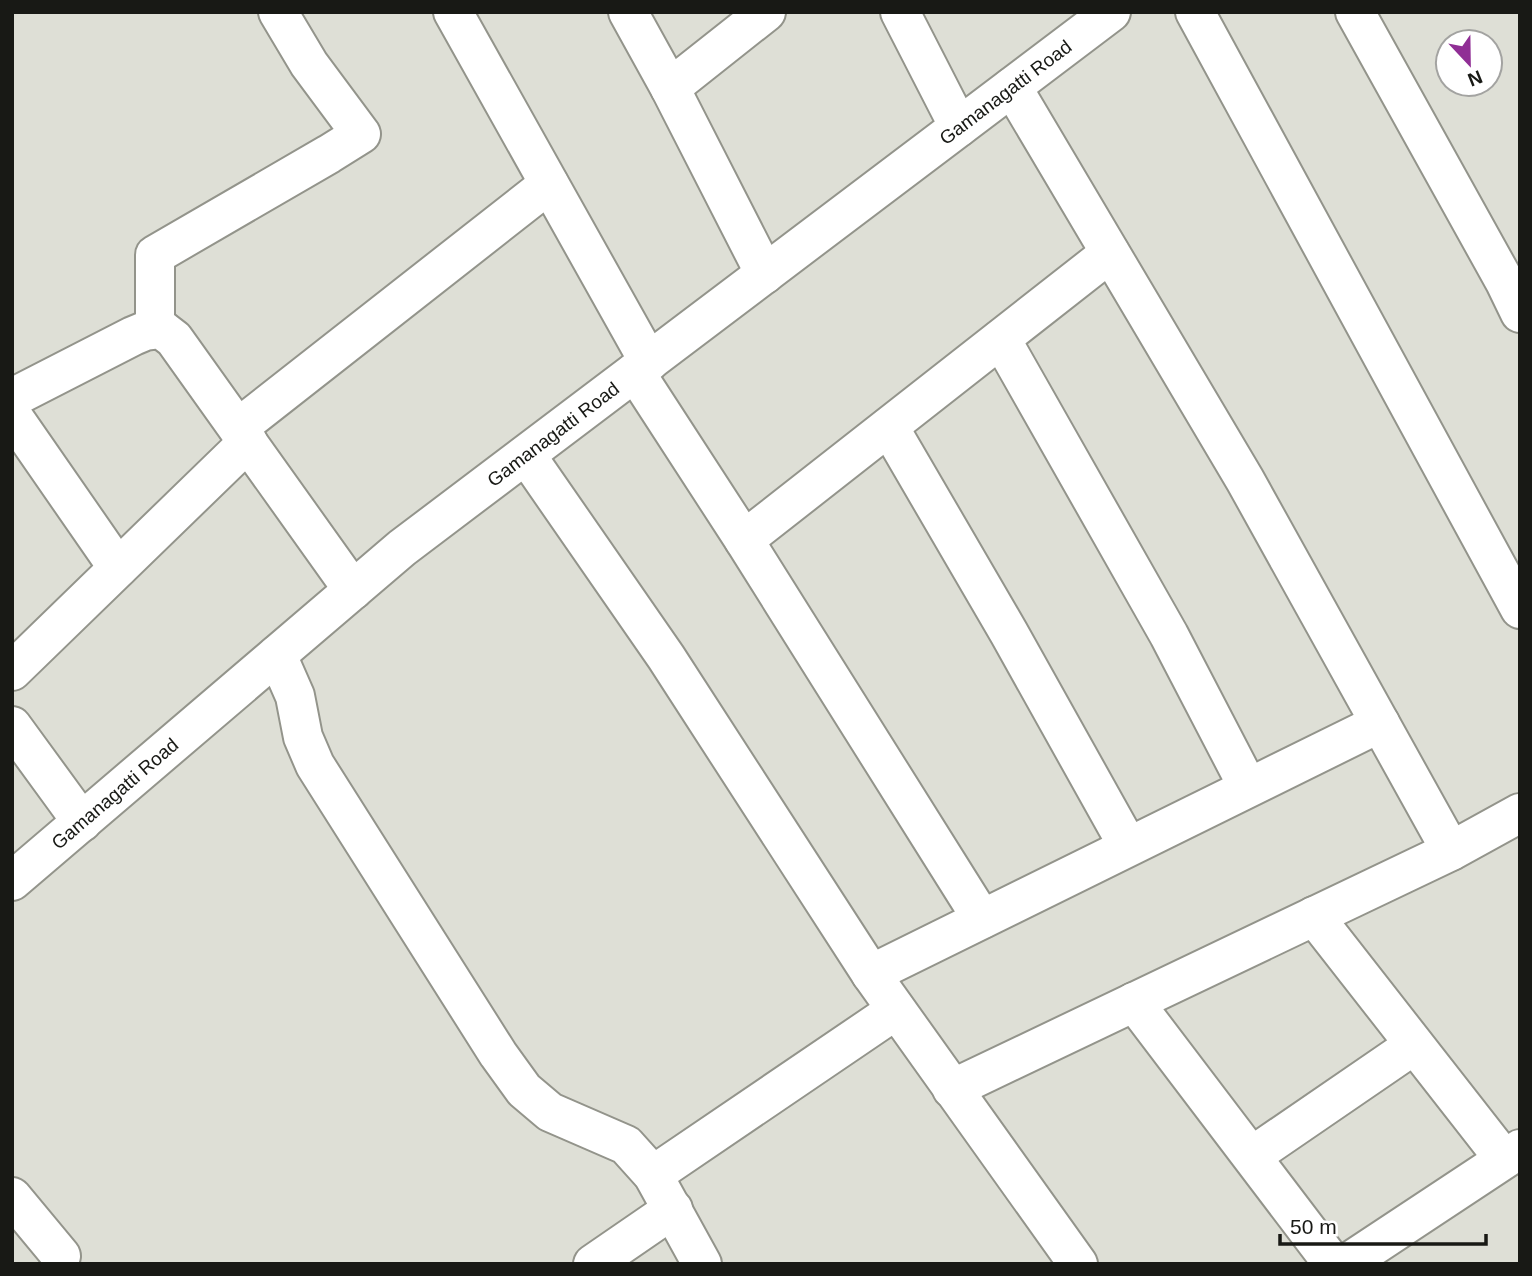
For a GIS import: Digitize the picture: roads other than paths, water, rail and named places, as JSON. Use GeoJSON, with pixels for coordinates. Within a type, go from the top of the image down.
{"type":"FeatureCollection","features":[{"type":"Feature","properties":{"kind":"street"},"geometry":{"type":"LineString","coordinates":[[278,12],[309,64],[360,134],[155,255],[155,324],[174,339],[353,590]]}},
{"type":"Feature","properties":{"kind":"street"},"geometry":{"type":"LineString","coordinates":[[453,12],[549,184],[642,367],[744,540],[982,919]]}},
{"type":"Feature","properties":{"kind":"street"},"geometry":{"type":"LineString","coordinates":[[628,12],[765,274]]}},
{"type":"Feature","properties":{"kind":"street"},"geometry":{"type":"LineString","coordinates":[[670,88],[766,12]]}},
{"type":"Feature","properties":{"kind":"street"},"geometry":{"type":"LineString","coordinates":[[900,12],[959,127]]}},
{"type":"Feature","properties":{"kind":"street","name":"Gamanagatti Road"},"geometry":{"type":"LineString","coordinates":[[12,881],[402,548],[1111,12]]}},
{"type":"Feature","properties":{"kind":"street"},"geometry":{"type":"LineString","coordinates":[[1195,12],[1520,609]]}},
{"type":"Feature","properties":{"kind":"street"},"geometry":{"type":"LineString","coordinates":[[1356,12],[1520,313]]}},
{"type":"Feature","properties":{"kind":"street"},"geometry":{"type":"LineString","coordinates":[[1012,87],[1245,480],[1451,851]]}},
{"type":"Feature","properties":{"kind":"street"},"geometry":{"type":"LineString","coordinates":[[12,671],[118,568],[243,435],[549,184]]}},
{"type":"Feature","properties":{"kind":"street"},"geometry":{"type":"LineString","coordinates":[[744,540],[1110,253]]}},
{"type":"Feature","properties":{"kind":"street"},"geometry":{"type":"LineString","coordinates":[[12,398],[133,336],[161,329]]}},
{"type":"Feature","properties":{"kind":"street"},"geometry":{"type":"LineString","coordinates":[[1001,340],[1169,635],[1248,787]]}},
{"type":"Feature","properties":{"kind":"street"},"geometry":{"type":"LineString","coordinates":[[12,415],[118,568]]}},
{"type":"Feature","properties":{"kind":"street"},"geometry":{"type":"LineString","coordinates":[[889,427],[1009,633],[1128,846]]}},
{"type":"Feature","properties":{"kind":"street"},"geometry":{"type":"LineString","coordinates":[[526,455],[666,657],[871,974],[1078,1264]]}},
{"type":"Feature","properties":{"kind":"street"},"geometry":{"type":"LineString","coordinates":[[277,655],[295,696],[303,737],[315,765],[498,1054],[524,1090],[550,1112],[626,1145],[653,1175],[702,1264]]}},
{"type":"Feature","properties":{"kind":"street"},"geometry":{"type":"LineString","coordinates":[[871,974],[1380,723]]}},
{"type":"Feature","properties":{"kind":"street"},"geometry":{"type":"LineString","coordinates":[[12,726],[82,822]]}},
{"type":"Feature","properties":{"kind":"street"},"geometry":{"type":"LineString","coordinates":[[952,1089],[1451,851],[1520,813]]}},
{"type":"Feature","properties":{"kind":"street"},"geometry":{"type":"LineString","coordinates":[[1314,916],[1414,1045],[1512,1154],[1346,1264]]}},
{"type":"Feature","properties":{"kind":"street"},"geometry":{"type":"LineString","coordinates":[[1134,1002],[1333,1264]]}},
{"type":"Feature","properties":{"kind":"street"},"geometry":{"type":"LineString","coordinates":[[653,1175],[896,1010]]}},
{"type":"Feature","properties":{"kind":"street"},"geometry":{"type":"LineString","coordinates":[[1252,1156],[1414,1045]]}},
{"type":"Feature","properties":{"kind":"street"},"geometry":{"type":"LineString","coordinates":[[12,1196],[61,1255]]}},
{"type":"Feature","properties":{"kind":"street"},"geometry":{"type":"LineString","coordinates":[[593,1264],[673,1209]]}}]}
